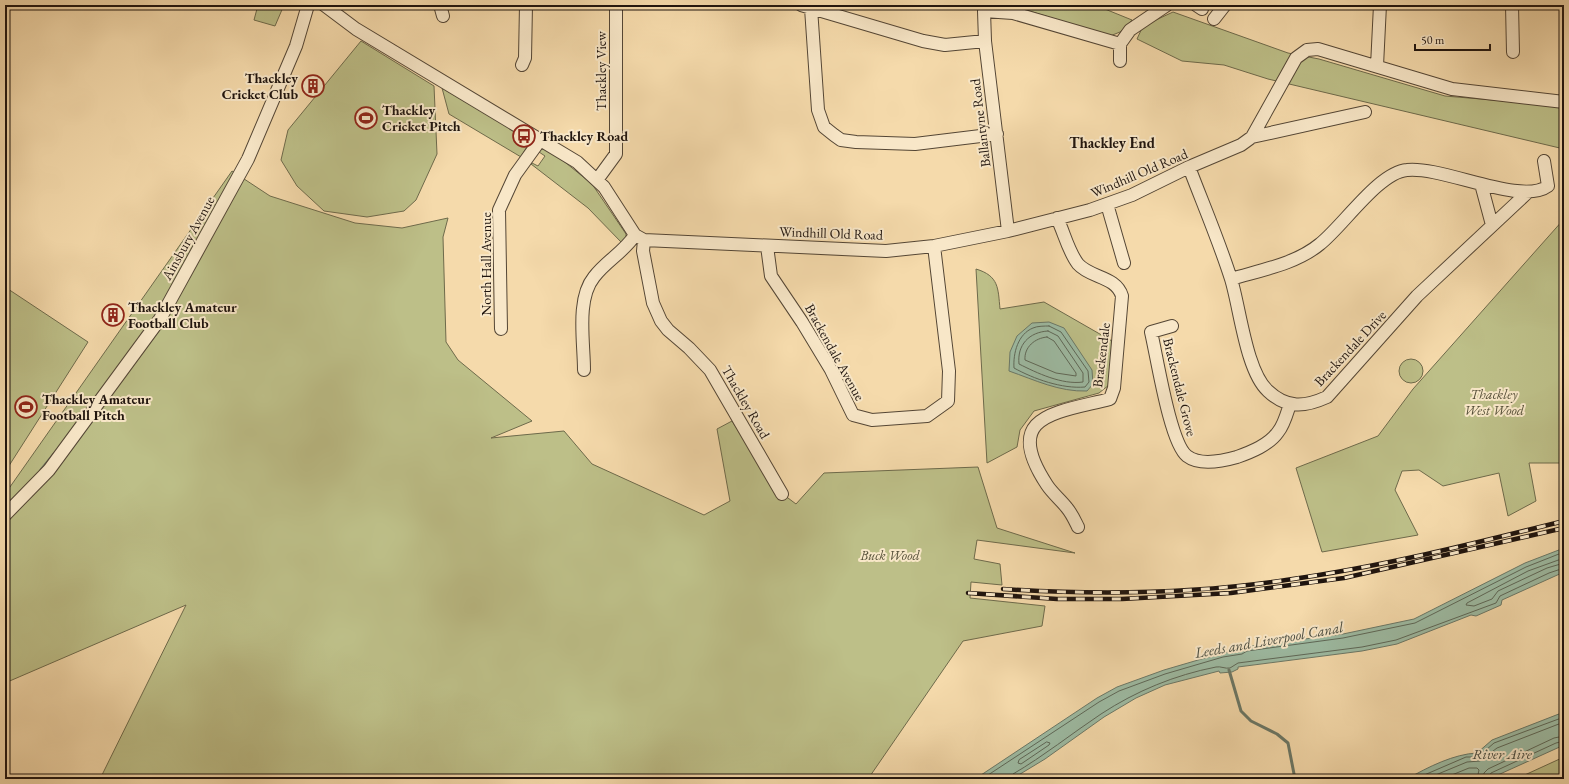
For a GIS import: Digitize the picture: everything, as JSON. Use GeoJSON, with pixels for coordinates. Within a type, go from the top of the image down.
{"type":"FeatureCollection","features":[{"type":"Feature","properties":{"kind":"street","name":"Ainsbury Avenue"},"geometry":{"type":"LineString","coordinates":[[5,515],[49,470],[160,319],[248,159],[296,46],[308,5]]}},
{"type":"Feature","properties":{"kind":"street"},"geometry":{"type":"LineString","coordinates":[[324,5],[356,29],[577,162],[597,180],[640,238],[627,246],[594,277],[585,295],[584,370]]}},
{"type":"Feature","properties":{"kind":"street"},"geometry":{"type":"LineString","coordinates":[[522,65],[525,58],[526,5]]}},
{"type":"Feature","properties":{"kind":"street","name":"Thackley View"},"geometry":{"type":"LineString","coordinates":[[597,180],[616,154],[616,5]]}},
{"type":"Feature","properties":{"kind":"street"},"geometry":{"type":"LineString","coordinates":[[1120,61],[1120,44],[1130,30],[1167,5]]}},
{"type":"Feature","properties":{"kind":"street"},"geometry":{"type":"LineString","coordinates":[[1214,19],[1224,5]]}},
{"type":"Feature","properties":{"kind":"street"},"geometry":{"type":"LineString","coordinates":[[1377,66],[1380,5]]}},
{"type":"Feature","properties":{"kind":"street"},"geometry":{"type":"LineString","coordinates":[[1512,5],[1513,52]]}},
{"type":"Feature","properties":{"kind":"street"},"geometry":{"type":"LineString","coordinates":[[985,41],[945,45],[923,41],[806,7],[818,110],[824,127],[841,140],[915,144],[997,134]]}},
{"type":"Feature","properties":{"kind":"street","name":"Ballantyne Road"},"geometry":{"type":"LineString","coordinates":[[1008,231],[985,41],[984,11],[1013,13],[1120,44]]}},
{"type":"Feature","properties":{"kind":"street","name":"Windhill Old Road"},"geometry":{"type":"LineString","coordinates":[[640,238],[767,246],[886,251],[934,246],[1008,231],[1058,218],[1107,204],[1189,167],[1241,146],[1252,137],[1296,58],[1307,50],[1318,49],[1452,89],[1564,102]]}},
{"type":"Feature","properties":{"kind":"street"},"geometry":{"type":"LineString","coordinates":[[1252,137],[1365,112]]}},
{"type":"Feature","properties":{"kind":"street","name":"North Hall Avenue"},"geometry":{"type":"LineString","coordinates":[[501,328],[499,210],[515,175],[541,139]]}},
{"type":"Feature","properties":{"kind":"street"},"geometry":{"type":"LineString","coordinates":[[1231,279],[1299,258],[1320,244],[1381,182],[1406,170],[1436,171],[1481,184],[1527,193],[1542,190],[1548,186],[1544,161]]}},
{"type":"Feature","properties":{"kind":"street","name":"Brackendale Drive"},"geometry":{"type":"LineString","coordinates":[[1189,167],[1231,279],[1251,359],[1257,376],[1267,391],[1290,404],[1310,404],[1327,397],[1417,296],[1527,193]]}},
{"type":"Feature","properties":{"kind":"street"},"geometry":{"type":"LineString","coordinates":[[1481,184],[1492,225]]}},
{"type":"Feature","properties":{"kind":"street"},"geometry":{"type":"LineString","coordinates":[[1107,204],[1124,263]]}},
{"type":"Feature","properties":{"kind":"street","name":"Brackendale"},"geometry":{"type":"LineString","coordinates":[[1058,218],[1078,264],[1115,284],[1120,289],[1122,296],[1114,388],[1110,399],[1047,416],[1036,424],[1031,431],[1029,443],[1032,456],[1048,486],[1068,509],[1078,527]]}},
{"type":"Feature","properties":{"kind":"street","name":"Thackley Road"},"geometry":{"type":"LineString","coordinates":[[640,238],[656,313],[668,330],[689,348],[710,370],[782,494]]}},
{"type":"Feature","properties":{"kind":"street","name":"Brackendale Avenue"},"geometry":{"type":"LineString","coordinates":[[767,246],[771,276],[802,322],[831,370],[853,415],[872,420],[927,416],[948,401],[949,371],[934,246]]}},
{"type":"Feature","properties":{"kind":"street","name":"Brackendale Grove"},"geometry":{"type":"LineString","coordinates":[[1172,326],[1151,332],[1174,435],[1181,449],[1187,456],[1197,461],[1209,462],[1231,459],[1253,451],[1278,432],[1290,404]]}},
{"type":"Feature","properties":{"kind":"green space"},"geometry":{"type":"Polygon","coordinates":[[[258,5],[284,5],[275,26],[254,20],[258,5]]]}},
{"type":"Feature","properties":{"kind":"green space"},"geometry":{"type":"Polygon","coordinates":[[[1010,5],[1095,5],[1132,20],[1120,32],[1110,36],[1010,5]]]}},
{"type":"Feature","properties":{"kind":"green space"},"geometry":{"type":"Polygon","coordinates":[[[1173,12],[1288,53],[1319,59],[1445,96],[1564,106],[1564,149],[1268,79],[1224,65],[1182,61],[1137,39],[1143,26],[1173,12]]]}},
{"type":"Feature","properties":{"kind":"green space","name":"Thackley Cricket Pitch"},"geometry":{"type":"Polygon","coordinates":[[[361,41],[434,86],[437,154],[416,200],[404,211],[367,217],[324,211],[297,186],[281,160],[288,130],[361,41]]]}},
{"type":"Feature","properties":{"kind":"green space"},"geometry":{"type":"Polygon","coordinates":[[[442,88],[528,139],[529,143],[521,157],[449,114],[442,88]]]}},
{"type":"Feature","properties":{"kind":"green space"},"geometry":{"type":"Polygon","coordinates":[[[543,148],[561,159],[592,184],[626,234],[626,239],[622,243],[588,208],[531,164],[532,163],[538,166],[545,156],[539,152],[543,148]]]}},
{"type":"Feature","properties":{"kind":"green space","name":"Buck Wood"},"geometry":{"type":"Polygon","coordinates":[[[232,171],[270,196],[355,223],[402,228],[448,218],[443,237],[446,342],[458,360],[532,421],[491,438],[564,431],[592,464],[704,515],[730,501],[717,429],[732,421],[776,489],[796,504],[824,473],[978,467],[997,528],[1075,553],[977,540],[974,559],[1000,564],[1002,585],[971,582],[970,598],[1045,606],[1042,626],[963,641],[868,779],[100,779],[186,605],[5,683],[5,494],[232,171]]]}},
{"type":"Feature","properties":{"kind":"green space","name":"Thackley West Wood"},"geometry":{"type":"Polygon","coordinates":[[[1564,219],[1564,463],[1529,463],[1536,501],[1508,516],[1499,473],[1443,486],[1419,470],[1402,471],[1395,490],[1418,535],[1322,552],[1296,468],[1378,436],[1413,389],[1564,219]]]}},
{"type":"Feature","properties":{"kind":"green space"},"geometry":{"type":"Polygon","coordinates":[[[976,269],[989,275],[996,284],[999,295],[1000,309],[1044,302],[1112,341],[1109,385],[1099,393],[1034,411],[1020,430],[1017,447],[987,463],[976,269]]]}},
{"type":"Feature","properties":{"kind":"green space","name":"Thackley Amateur Football Pitch"},"geometry":{"type":"Polygon","coordinates":[[[5,287],[88,342],[5,472],[5,287]]]}},
{"type":"Feature","properties":{"kind":"green space"},"geometry":{"type":"Polygon","coordinates":[[[1411,359],[1419,363],[1423,371],[1419,379],[1411,383],[1403,379],[1399,371],[1403,363],[1411,359]]]}},
{"type":"Feature","properties":{"kind":"green space"},"geometry":{"type":"Polygon","coordinates":[[[1564,757],[1564,779],[1516,779],[1564,757]]]}},
{"type":"Feature","properties":{"kind":"water"},"geometry":{"type":"Polygon","coordinates":[[[1049,322],[1064,328],[1092,370],[1093,384],[1087,391],[1067,390],[1038,382],[1009,371],[1010,352],[1017,336],[1032,323],[1049,322]]]}},
{"type":"Feature","properties":{"kind":"water"},"geometry":{"type":"Polygon","coordinates":[[[1564,548],[1564,572],[1502,600],[1501,605],[1476,616],[1471,615],[1397,644],[1362,651],[1238,667],[1238,669],[1232,672],[1220,673],[1219,671],[1165,685],[1136,698],[1104,717],[1045,759],[1012,779],[975,779],[1097,698],[1117,687],[1164,670],[1222,653],[1241,650],[1244,647],[1343,634],[1414,619],[1525,563],[1564,548]]]}},
{"type":"Feature","properties":{"kind":"water","name":"River Aire"},"geometry":{"type":"Polygon","coordinates":[[[1564,712],[1564,745],[1489,779],[1407,779],[1432,766],[1450,759],[1477,753],[1492,740],[1564,712]]]}},
{"type":"Feature","properties":{"kind":"waterway"},"geometry":{"type":"LineString","coordinates":[[41,470],[54,454]]}},
{"type":"Feature","properties":{"kind":"waterway"},"geometry":{"type":"LineString","coordinates":[[1229,670],[1241,711],[1251,721],[1277,734],[1288,743],[1295,779]]}},
{"type":"Feature","properties":{"kind":"railway"},"geometry":{"type":"LineString","coordinates":[[1003,589],[1074,592],[1145,592],[1180,591],[1251,585],[1321,575],[1391,562],[1564,521]]}},
{"type":"Feature","properties":{"kind":"railway"},"geometry":{"type":"LineString","coordinates":[[968,593],[1057,599],[1122,599],[1231,593],[1344,578],[1564,528]]}},
{"type":"Feature","properties":{"kind":"place","name":"Thackley Cricket Club"},"geometry":{"type":"Point","coordinates":[313,86]}},
{"type":"Feature","properties":{"kind":"place","name":"Thackley Cricket Pitch"},"geometry":{"type":"Point","coordinates":[366,118]}},
{"type":"Feature","properties":{"kind":"place","name":"Thackley Road"},"geometry":{"type":"Point","coordinates":[524,136]}},
{"type":"Feature","properties":{"kind":"place","name":"Thackley Amateur Football Club"},"geometry":{"type":"Point","coordinates":[113,315]}},
{"type":"Feature","properties":{"kind":"place","name":"Thackley Amateur Football Pitch"},"geometry":{"type":"Point","coordinates":[26,407]}},
{"type":"Feature","properties":{"kind":"district","name":"Thackley End"},"geometry":{"type":"Point","coordinates":[1112,143]}},
{"type":"Feature","properties":{"kind":"water label","name":"Leeds and Liverpool Canal"},"geometry":{"type":"Point","coordinates":[1269,640]}}]}
